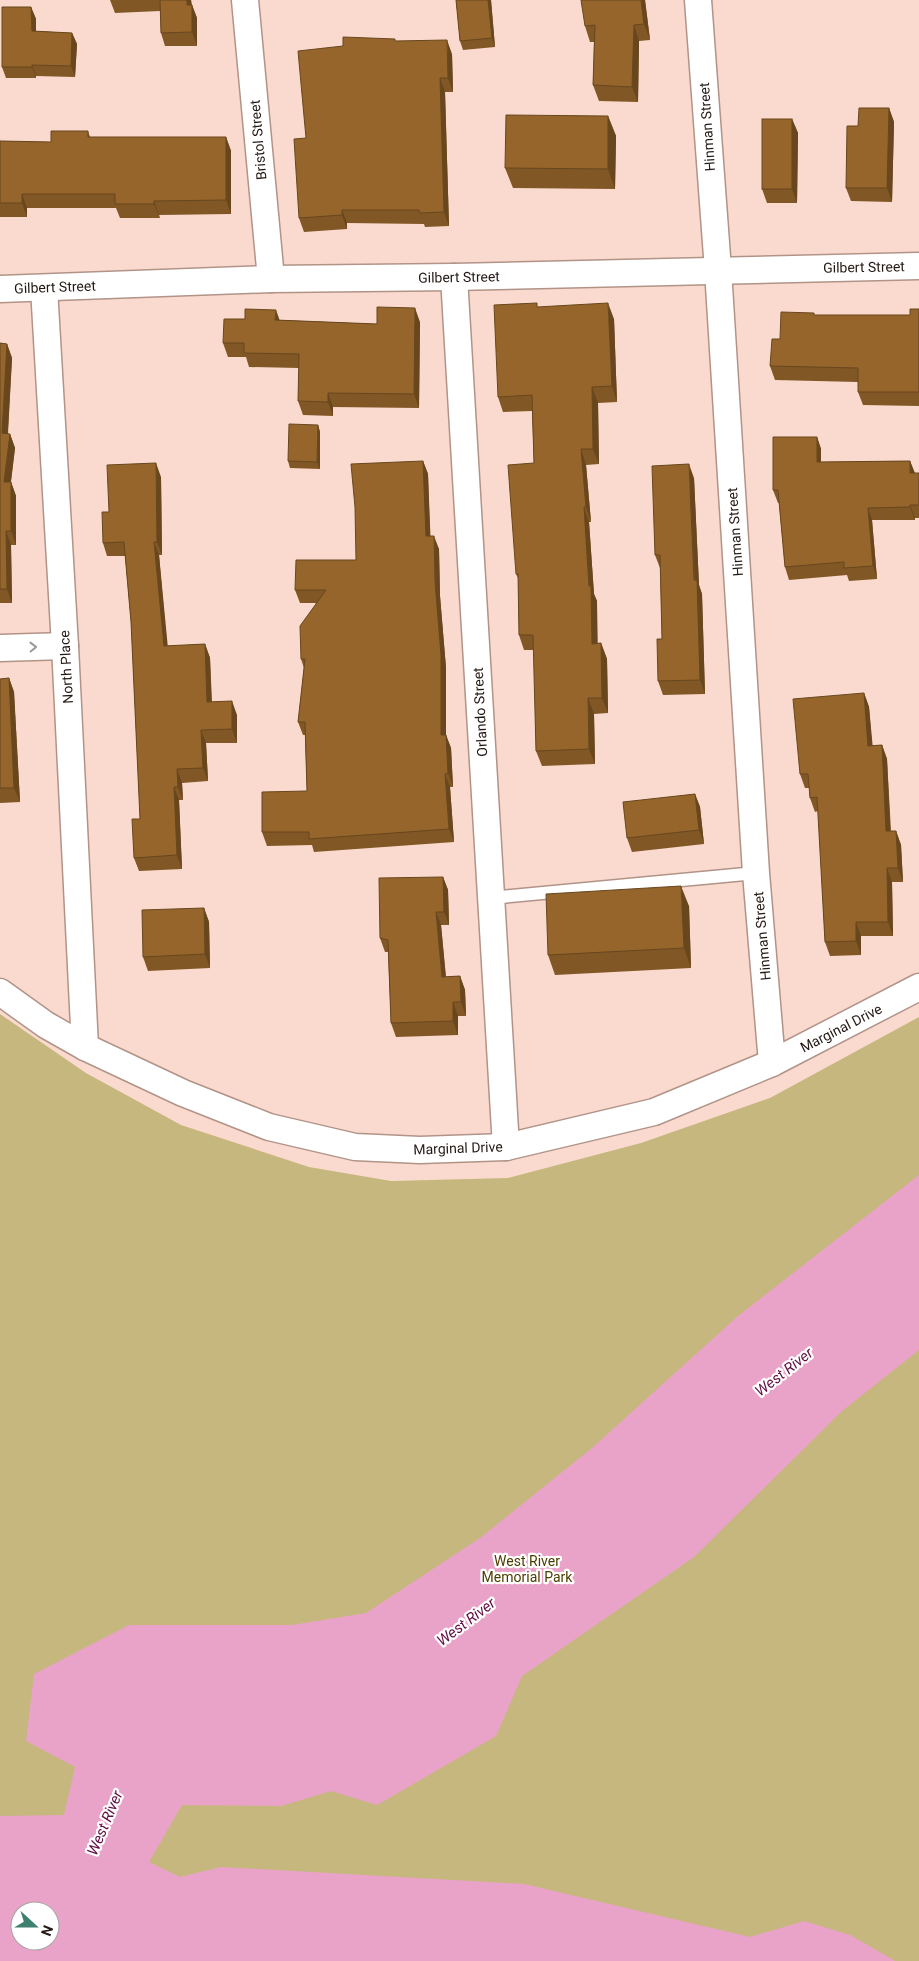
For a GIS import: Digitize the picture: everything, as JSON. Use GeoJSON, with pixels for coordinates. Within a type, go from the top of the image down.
{"type":"FeatureCollection","features":[{"type":"Feature","properties":{"kind":"street","name":"Bristol Street"},"geometry":{"type":"LineString","coordinates":[[245,0],[271,280]]}},
{"type":"Feature","properties":{"kind":"street","name":"Hinman Street"},"geometry":{"type":"LineString","coordinates":[[698,0],[718,270],[756,873],[772,1063]]}},
{"type":"Feature","properties":{"kind":"street","name":"Gilbert Street"},"geometry":{"type":"LineString","coordinates":[[0,288],[271,280],[919,266]]}},
{"type":"Feature","properties":{"kind":"street","name":"Orlando Street"},"geometry":{"type":"LineString","coordinates":[[454,277],[506,1147]]}},
{"type":"Feature","properties":{"kind":"street","name":"North Place"},"geometry":{"type":"LineString","coordinates":[[44,288],[65,646],[85,1047]]}},
{"type":"Feature","properties":{"kind":"street"},"geometry":{"type":"LineString","coordinates":[[0,648],[65,646]]}},
{"type":"Feature","properties":{"kind":"street","name":"Marginal Drive"},"geometry":{"type":"LineString","coordinates":[[0,992],[46,1025],[85,1047],[183,1093],[269,1127],[355,1147],[420,1150],[506,1147],[654,1112],[772,1063],[919,987]]}},
{"type":"Feature","properties":{"kind":"lane"},"geometry":{"type":"LineString","coordinates":[[490,898],[756,873]]}},
{"type":"Feature","properties":{"kind":"green space","name":"West River Memorial Park"},"geometry":{"type":"Polygon","coordinates":[[[0,1014],[86,1073],[181,1125],[309,1167],[391,1181],[508,1178],[641,1143],[770,1098],[919,1017],[919,1961],[0,1961],[0,1014]]]}},
{"type":"Feature","properties":{"kind":"water","name":"West River"},"geometry":{"type":"Polygon","coordinates":[[[919,1175],[919,1350],[842,1411],[694,1557],[522,1676],[496,1736],[377,1805],[331,1791],[281,1806],[182,1805],[149,1862],[180,1877],[221,1867],[524,1884],[750,1937],[804,1921],[850,1935],[895,1961],[0,1961],[0,1816],[64,1815],[75,1767],[26,1741],[34,1674],[129,1625],[292,1625],[366,1613],[480,1538],[592,1448],[738,1316],[919,1175]]]}},
{"type":"Feature","properties":{"kind":"building"},"geometry":{"type":"Polygon","coordinates":[[[160,0],[187,0],[187,5],[192,5],[192,32],[161,33],[160,0]]]}},
{"type":"Feature","properties":{"kind":"building"},"geometry":{"type":"Polygon","coordinates":[[[456,0],[488,0],[492,38],[460,41],[456,0]]]}},
{"type":"Feature","properties":{"kind":"building"},"geometry":{"type":"Polygon","coordinates":[[[581,0],[641,0],[644,24],[634,25],[632,87],[593,85],[595,25],[585,26],[581,0]]]}},
{"type":"Feature","properties":{"kind":"building"},"geometry":{"type":"Polygon","coordinates":[[[2,7],[31,7],[32,31],[72,33],[71,66],[32,65],[32,67],[2,67],[2,7]]]}},
{"type":"Feature","properties":{"kind":"building"},"geometry":{"type":"Polygon","coordinates":[[[343,37],[395,39],[395,41],[447,40],[448,78],[440,78],[444,212],[420,213],[419,210],[342,210],[342,215],[299,218],[294,139],[306,138],[298,51],[343,46],[343,37]]]}},
{"type":"Feature","properties":{"kind":"building"},"geometry":{"type":"Polygon","coordinates":[[[859,108],[889,108],[887,188],[846,188],[847,126],[858,126],[859,108]]]}},
{"type":"Feature","properties":{"kind":"building"},"geometry":{"type":"Polygon","coordinates":[[[506,115],[608,116],[608,169],[505,168],[506,115]]]}},
{"type":"Feature","properties":{"kind":"building"},"geometry":{"type":"Polygon","coordinates":[[[762,119],[792,119],[792,189],[762,189],[762,119]]]}},
{"type":"Feature","properties":{"kind":"building"},"geometry":{"type":"Polygon","coordinates":[[[51,131],[88,131],[88,137],[226,137],[226,200],[154,201],[154,204],[115,204],[115,194],[22,194],[22,203],[0,203],[0,141],[51,142],[51,131]]]}},
{"type":"Feature","properties":{"kind":"building"},"geometry":{"type":"Polygon","coordinates":[[[537,303],[537,307],[608,303],[612,386],[592,387],[593,449],[581,449],[586,507],[584,507],[589,586],[591,586],[592,644],[601,643],[602,698],[588,698],[589,749],[536,751],[533,635],[519,635],[518,574],[516,574],[508,465],[534,463],[532,395],[498,397],[494,305],[537,303]]]}},
{"type":"Feature","properties":{"kind":"building"},"geometry":{"type":"Polygon","coordinates":[[[377,307],[415,308],[414,394],[328,393],[328,402],[298,401],[299,354],[244,353],[244,343],[223,343],[224,319],[245,319],[245,309],[276,310],[275,320],[377,324],[377,307]]]}},
{"type":"Feature","properties":{"kind":"building"},"geometry":{"type":"Polygon","coordinates":[[[910,309],[919,309],[919,392],[858,392],[858,368],[770,366],[772,339],[780,339],[781,312],[814,313],[814,315],[910,315],[910,309]]]}},
{"type":"Feature","properties":{"kind":"building"},"geometry":{"type":"Polygon","coordinates":[[[0,343],[7,344],[2,433],[10,434],[4,482],[11,482],[11,531],[6,531],[7,589],[0,589],[0,343]]]}},
{"type":"Feature","properties":{"kind":"building"},"geometry":{"type":"Polygon","coordinates":[[[289,424],[318,425],[317,462],[288,461],[289,424]]]}},
{"type":"Feature","properties":{"kind":"building"},"geometry":{"type":"Polygon","coordinates":[[[773,437],[817,437],[817,462],[910,461],[910,473],[919,473],[919,505],[868,508],[873,566],[844,568],[844,562],[785,567],[778,490],[773,490],[773,437]]]}},
{"type":"Feature","properties":{"kind":"building"},"geometry":{"type":"Polygon","coordinates":[[[423,461],[426,536],[434,536],[435,582],[441,655],[441,735],[446,735],[448,773],[445,774],[449,829],[309,839],[309,832],[262,832],[262,792],[307,791],[305,722],[298,722],[305,659],[301,659],[300,626],[326,590],[295,590],[296,560],[356,560],[355,507],[351,464],[423,461]]]}},
{"type":"Feature","properties":{"kind":"building"},"geometry":{"type":"Polygon","coordinates":[[[156,463],[157,542],[154,542],[164,646],[205,644],[207,702],[232,701],[232,729],[201,730],[203,768],[177,769],[178,787],[174,787],[177,855],[134,858],[132,819],[140,819],[131,622],[124,542],[103,543],[102,512],[109,512],[107,465],[156,463]]]}},
{"type":"Feature","properties":{"kind":"building"},"geometry":{"type":"Polygon","coordinates":[[[689,464],[694,580],[697,580],[700,680],[658,681],[657,639],[662,639],[660,555],[655,555],[652,466],[689,464]]]}},
{"type":"Feature","properties":{"kind":"building"},"geometry":{"type":"Polygon","coordinates":[[[9,678],[14,788],[0,788],[0,679],[9,678]]]}},
{"type":"Feature","properties":{"kind":"building"},"geometry":{"type":"Polygon","coordinates":[[[864,693],[868,746],[882,745],[886,831],[896,831],[898,868],[887,868],[888,922],[856,922],[856,941],[825,942],[817,797],[810,798],[808,774],[800,774],[793,699],[864,693]]]}},
{"type":"Feature","properties":{"kind":"building"},"geometry":{"type":"Polygon","coordinates":[[[695,794],[699,830],[627,838],[623,802],[695,794]]]}},
{"type":"Feature","properties":{"kind":"building"},"geometry":{"type":"Polygon","coordinates":[[[443,877],[444,912],[436,912],[442,977],[460,976],[461,1002],[453,1002],[453,1021],[391,1023],[388,940],[380,938],[379,878],[443,877]]]}},
{"type":"Feature","properties":{"kind":"building"},"geometry":{"type":"Polygon","coordinates":[[[681,886],[684,948],[548,955],[546,894],[681,886]]]}},
{"type":"Feature","properties":{"kind":"building"},"geometry":{"type":"Polygon","coordinates":[[[204,908],[205,954],[143,957],[142,910],[204,908]]]}}]}
